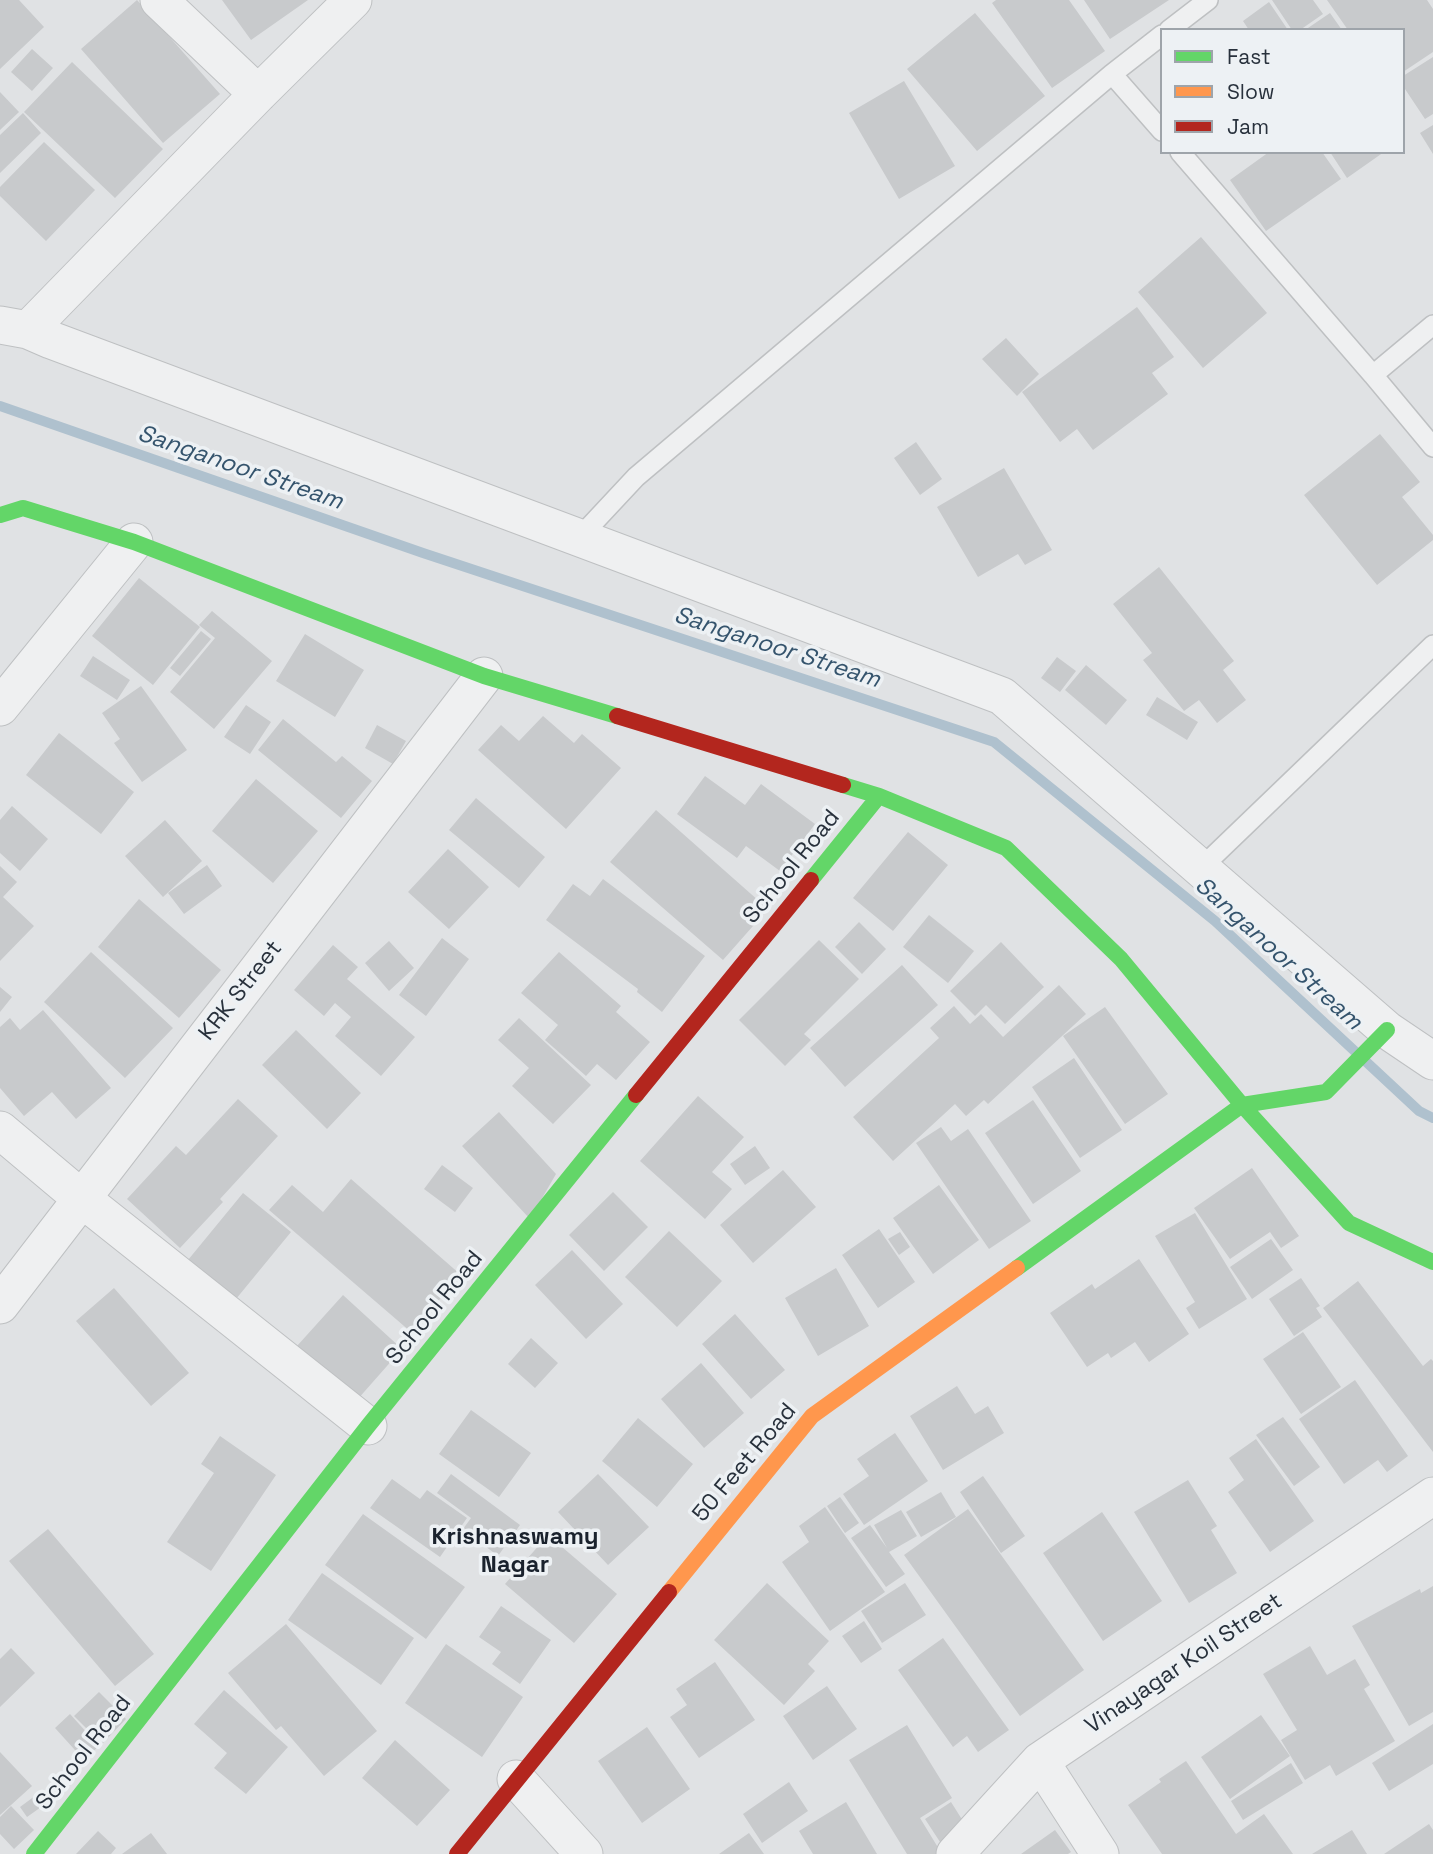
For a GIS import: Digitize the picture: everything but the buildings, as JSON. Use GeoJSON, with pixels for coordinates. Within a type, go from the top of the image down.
{"type":"FeatureCollection","features":[{"type":"Feature","properties":{"kind":"street"},"geometry":{"type":"LineString","coordinates":[[159,0],[258,94]]}},
{"type":"Feature","properties":{"kind":"street"},"geometry":{"type":"LineString","coordinates":[[354,0],[14,327],[1002,696],[1387,1030],[1433,1061]]}},
{"type":"Feature","properties":{"kind":"street"},"geometry":{"type":"LineString","coordinates":[[0,515],[23,508],[134,542],[484,677],[879,796],[1006,848],[1121,959],[1242,1105],[1349,1223],[1433,1262]]}},
{"type":"Feature","properties":{"kind":"street"},"geometry":{"type":"LineString","coordinates":[[0,707],[134,542]]}},
{"type":"Feature","properties":{"kind":"street","name":"KRK Street"},"geometry":{"type":"LineString","coordinates":[[0,1306],[484,677]]}},
{"type":"Feature","properties":{"kind":"street","name":"School Road"},"geometry":{"type":"LineString","coordinates":[[34,1854],[368,1426],[879,796]]}},
{"type":"Feature","properties":{"kind":"street"},"geometry":{"type":"LineString","coordinates":[[1242,1105],[1326,1092],[1387,1030]]}},
{"type":"Feature","properties":{"kind":"street","name":"50 Feet Road"},"geometry":{"type":"LineString","coordinates":[[457,1854],[812,1416],[1242,1105]]}},
{"type":"Feature","properties":{"kind":"street"},"geometry":{"type":"LineString","coordinates":[[0,1130],[81,1198],[368,1426]]}},
{"type":"Feature","properties":{"kind":"street","name":"Vinayagar Koil Street"},"geometry":{"type":"LineString","coordinates":[[955,1854],[1040,1761],[1433,1496]]}},
{"type":"Feature","properties":{"kind":"street"},"geometry":{"type":"LineString","coordinates":[[1040,1761],[1100,1854]]}},
{"type":"Feature","properties":{"kind":"street"},"geometry":{"type":"LineString","coordinates":[[516,1779],[584,1854]]}},
{"type":"Feature","properties":{"kind":"lane"},"geometry":{"type":"LineString","coordinates":[[1172,28],[1208,0]]}},
{"type":"Feature","properties":{"kind":"lane"},"geometry":{"type":"LineString","coordinates":[[579,538],[636,477],[1112,74],[1160,37]]}},
{"type":"Feature","properties":{"kind":"lane"},"geometry":{"type":"LineString","coordinates":[[1112,74],[1160,129]]}},
{"type":"Feature","properties":{"kind":"lane"},"geometry":{"type":"LineString","coordinates":[[1182,154],[1433,447]]}},
{"type":"Feature","properties":{"kind":"lane"},"geometry":{"type":"LineString","coordinates":[[1373,375],[1433,325]]}},
{"type":"Feature","properties":{"kind":"lane"},"geometry":{"type":"LineString","coordinates":[[1201,868],[1433,645]]}},
{"type":"Feature","properties":{"kind":"waterway","name":"Sanganoor Stream"},"geometry":{"type":"LineString","coordinates":[[0,406],[423,553],[994,742],[1215,921],[1419,1111],[1433,1118]]}},
{"type":"Feature","properties":{"kind":"traffic: fast"},"geometry":{"type":"LineString","coordinates":[[0,515],[23,508],[134,542],[484,676],[617,716]]}},
{"type":"Feature","properties":{"kind":"traffic: fast"},"geometry":{"type":"LineString","coordinates":[[843,785],[879,796],[1006,848],[1121,959],[1242,1105],[1349,1223],[1433,1262]]}},
{"type":"Feature","properties":{"kind":"traffic: fast"},"geometry":{"type":"LineString","coordinates":[[811,880],[879,796]]}},
{"type":"Feature","properties":{"kind":"traffic: fast"},"geometry":{"type":"LineString","coordinates":[[1017,1268],[1242,1105],[1326,1092],[1387,1030]]}},
{"type":"Feature","properties":{"kind":"traffic: fast"},"geometry":{"type":"LineString","coordinates":[[34,1854],[368,1426],[636,1095]]}},
{"type":"Feature","properties":{"kind":"traffic: slow"},"geometry":{"type":"LineString","coordinates":[[669,1592],[812,1416],[1017,1268]]}},
{"type":"Feature","properties":{"kind":"traffic: jam"},"geometry":{"type":"LineString","coordinates":[[617,716],[843,785]]}},
{"type":"Feature","properties":{"kind":"traffic: jam"},"geometry":{"type":"LineString","coordinates":[[636,1095],[811,880]]}},
{"type":"Feature","properties":{"kind":"traffic: jam"},"geometry":{"type":"LineString","coordinates":[[457,1854],[669,1592]]}},
{"type":"Feature","properties":{"kind":"district","name":"Krishnaswamy Nagar"},"geometry":{"type":"Point","coordinates":[515,1551]}}]}
